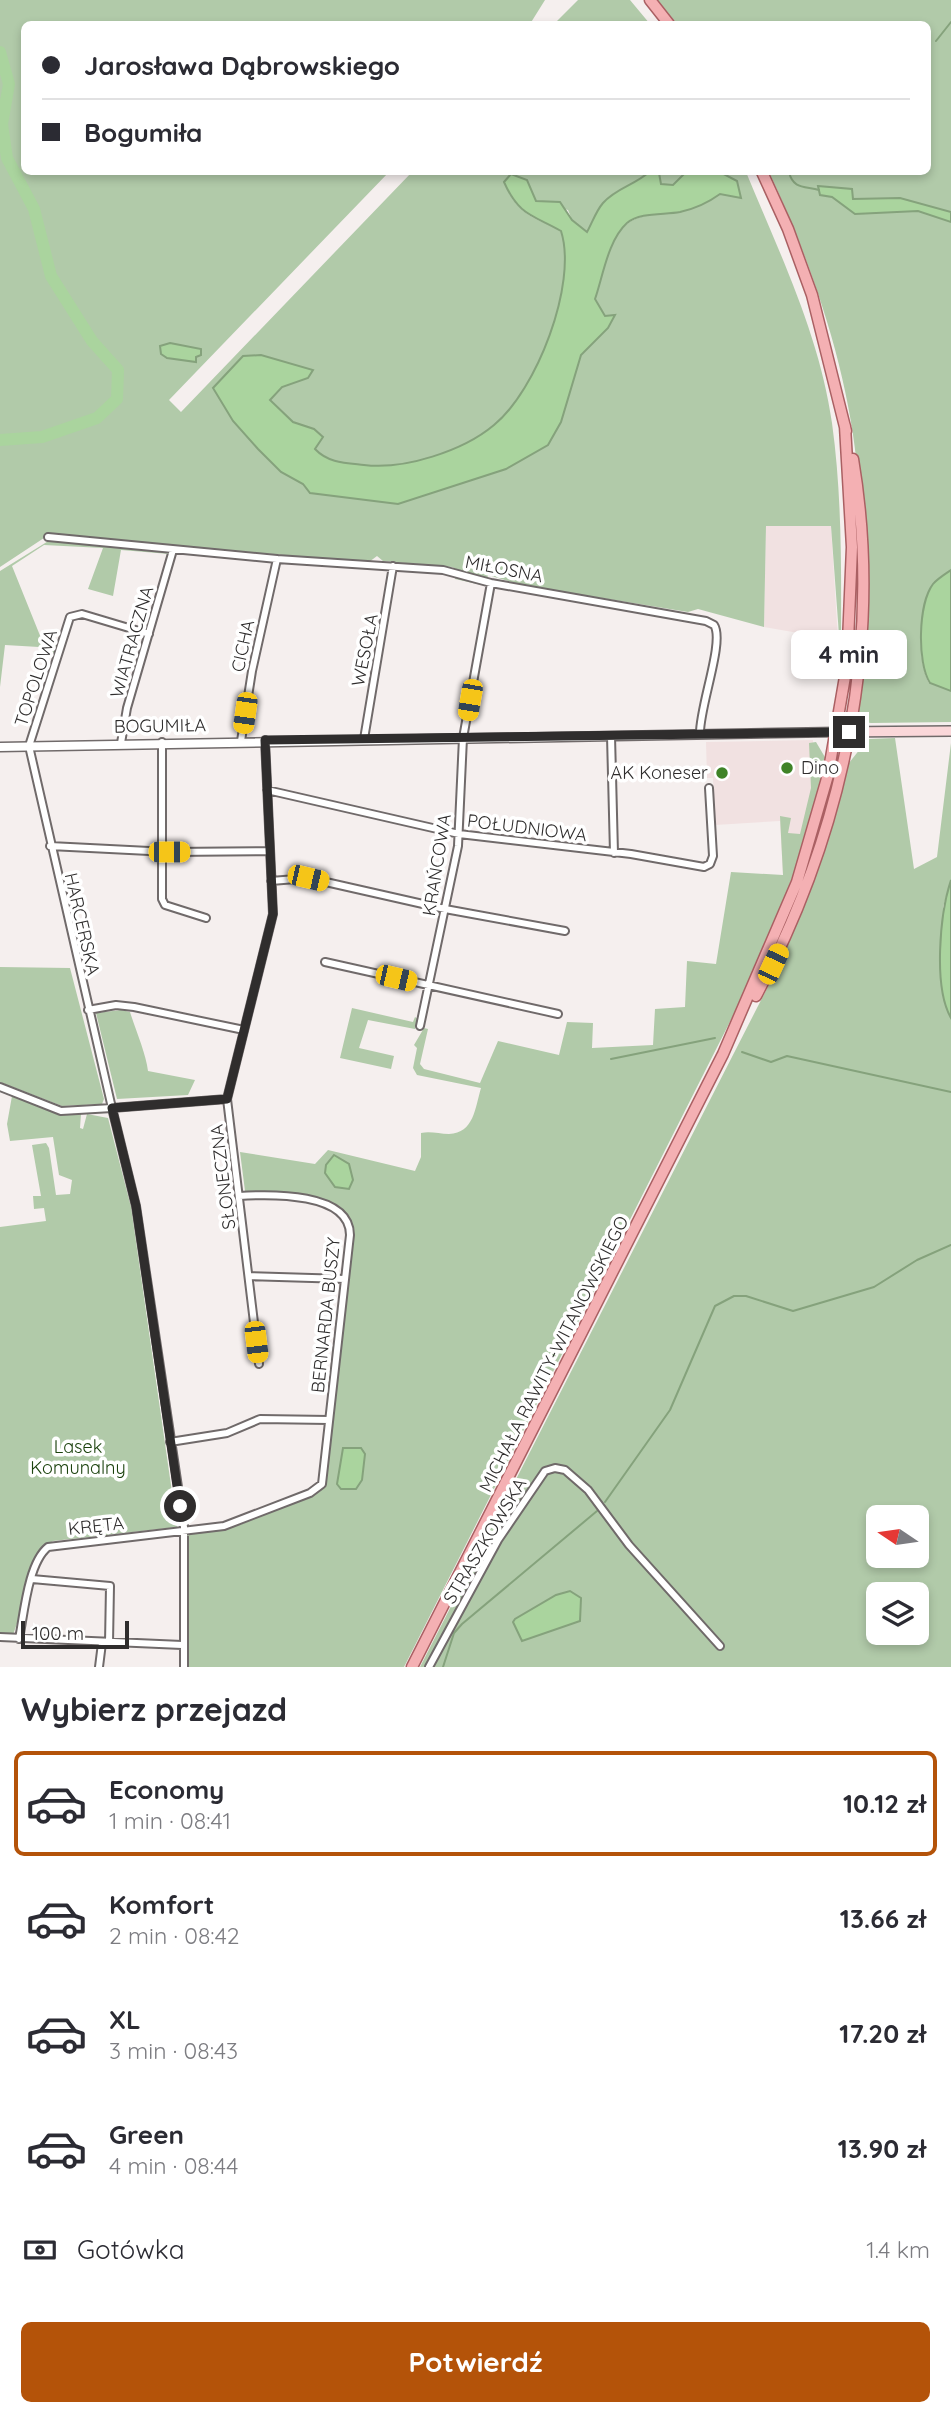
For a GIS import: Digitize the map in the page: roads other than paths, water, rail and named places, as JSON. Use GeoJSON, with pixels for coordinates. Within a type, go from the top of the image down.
{"type":"FeatureCollection","features":[{"type":"Feature","properties":{"kind":"main road"},"geometry":{"type":"LineString","coordinates":[[650,0],[668,21]]}},
{"type":"Feature","properties":{"kind":"main road"},"geometry":{"type":"LineString","coordinates":[[763,175],[788,229],[812,295],[830,356],[845,426]]}},
{"type":"Feature","properties":{"kind":"main road","name":"MICHAŁA RAWITY-WITANOWSKIEGO"},"geometry":{"type":"LineString","coordinates":[[412,1667],[723,1054],[773,964],[807,886],[830,816],[849,732],[861,634],[861,526],[845,426]]}},
{"type":"Feature","properties":{"kind":"main road","name":"MICHAŁA RAWITY-WITANOWSKIEGO"},"geometry":{"type":"LineString","coordinates":[[723,1054],[766,960],[797,882],[821,803],[837,732],[849,644],[852,547],[845,426]]}},
{"type":"Feature","properties":{"kind":"main road","name":"BOGUMIŁA"},"geometry":{"type":"LineString","coordinates":[[837,732],[951,731]]}},
{"type":"Feature","properties":{"kind":"street","name":"MIŁOSNA"},"geometry":{"type":"LineString","coordinates":[[48,537],[277,559],[443,570],[491,583],[631,605],[714,625],[718,637],[701,708],[700,734]]}},
{"type":"Feature","properties":{"kind":"street","name":"WIATRACZNA"},"geometry":{"type":"LineString","coordinates":[[121,743],[173,550]]}},
{"type":"Feature","properties":{"kind":"street","name":"CICHA"},"geometry":{"type":"LineString","coordinates":[[241,741],[252,671],[277,559]]}},
{"type":"Feature","properties":{"kind":"street","name":"WESOŁA"},"geometry":{"type":"LineString","coordinates":[[364,739],[393,566]]}},
{"type":"Feature","properties":{"kind":"street","name":"KRAŃCOWA"},"geometry":{"type":"LineString","coordinates":[[420,1026],[459,834],[463,738],[491,583]]}},
{"type":"Feature","properties":{"kind":"street","name":"TOPOLOWA"},"geometry":{"type":"LineString","coordinates":[[29,746],[70,617],[82,614],[149,634]]}},
{"type":"Feature","properties":{"kind":"street","name":"BOGUMIŁA"},"geometry":{"type":"LineString","coordinates":[[0,747],[265,740],[837,732]]}},
{"type":"Feature","properties":{"kind":"street"},"geometry":{"type":"LineString","coordinates":[[611,736],[614,853]]}},
{"type":"Feature","properties":{"kind":"street","name":"SŁONECZNA"},"geometry":{"type":"LineString","coordinates":[[259,1364],[227,1099],[273,914],[265,740]]}},
{"type":"Feature","properties":{"kind":"street"},"geometry":{"type":"LineString","coordinates":[[162,742],[163,903],[206,918]]}},
{"type":"Feature","properties":{"kind":"street","name":"HARCERSKA"},"geometry":{"type":"LineString","coordinates":[[29,746],[88,1010],[136,1206],[184,1530],[184,1667]]}},
{"type":"Feature","properties":{"kind":"street","name":"POŁUDNIOWA"},"geometry":{"type":"LineString","coordinates":[[267,790],[459,834],[707,866],[713,856],[709,788]]}},
{"type":"Feature","properties":{"kind":"street"},"geometry":{"type":"LineString","coordinates":[[50,846],[162,851],[269,851]]}},
{"type":"Feature","properties":{"kind":"street"},"geometry":{"type":"LineString","coordinates":[[271,881],[308,878],[445,909],[565,931]]}},
{"type":"Feature","properties":{"kind":"street"},"geometry":{"type":"LineString","coordinates":[[325,962],[558,1014]]}},
{"type":"Feature","properties":{"kind":"street"},"geometry":{"type":"LineString","coordinates":[[88,1010],[116,1005],[134,1007],[244,1030]]}},
{"type":"Feature","properties":{"kind":"street"},"geometry":{"type":"LineString","coordinates":[[0,1087],[61,1111],[227,1099]]}},
{"type":"Feature","properties":{"kind":"street","name":"BERNARDA BUSZY"},"geometry":{"type":"LineString","coordinates":[[239,1196],[314,1201],[342,1212],[350,1229],[321,1487]]}},
{"type":"Feature","properties":{"kind":"street"},"geometry":{"type":"LineString","coordinates":[[249,1276],[345,1279]]}},
{"type":"Feature","properties":{"kind":"street"},"geometry":{"type":"LineString","coordinates":[[170,1442],[227,1433],[260,1419],[329,1420]]}},
{"type":"Feature","properties":{"kind":"street","name":"STRASZKOWSKA"},"geometry":{"type":"LineString","coordinates":[[429,1667],[498,1540],[545,1471],[555,1468],[565,1470],[588,1490],[629,1545],[720,1646]]}},
{"type":"Feature","properties":{"kind":"street","name":"KRĘTA"},"geometry":{"type":"LineString","coordinates":[[19,1639],[32,1579],[41,1553],[54,1544],[213,1529],[241,1521],[321,1487]]}},
{"type":"Feature","properties":{"kind":"street"},"geometry":{"type":"LineString","coordinates":[[32,1579],[110,1586],[105,1643],[99,1667]]}},
{"type":"Feature","properties":{"kind":"street"},"geometry":{"type":"LineString","coordinates":[[0,1637],[182,1645]]}},
{"type":"Feature","properties":{"kind":"waterway"},"geometry":{"type":"LineString","coordinates":[[936,41],[951,22]]}},
{"type":"Feature","properties":{"kind":"waterway"},"geometry":{"type":"LineString","coordinates":[[0,52],[9,84],[2,124],[7,158],[34,209],[51,276],[92,341],[118,370],[117,399],[97,418],[42,437],[0,440]]}},
{"type":"Feature","properties":{"kind":"waterway"},"geometry":{"type":"LineString","coordinates":[[790,175],[796,184],[819,190]]}},
{"type":"Feature","properties":{"kind":"waterway"},"geometry":{"type":"LineString","coordinates":[[611,1059],[715,1038]]}},
{"type":"Feature","properties":{"kind":"waterway"},"geometry":{"type":"LineString","coordinates":[[742,1052],[771,1062],[787,1056],[951,1092]]}},
{"type":"Feature","properties":{"kind":"waterway"},"geometry":{"type":"LineString","coordinates":[[605,1502],[670,1410],[715,1306],[734,1296],[746,1296],[793,1311],[874,1287],[917,1260],[951,1245]]}},
{"type":"Feature","properties":{"kind":"waterway"},"geometry":{"type":"LineString","coordinates":[[443,1667],[454,1633],[462,1624],[597,1511]]}},
{"type":"Feature","properties":{"kind":"place","name":"Dino"},"geometry":{"type":"Point","coordinates":[787,768]}},
{"type":"Feature","properties":{"kind":"place","name":"AK Koneser"},"geometry":{"type":"Point","coordinates":[722,773]}},
{"type":"Feature","properties":{"kind":"park label","name":"Lasek Komunalny"},"geometry":{"type":"Point","coordinates":[78,1457]}}]}
